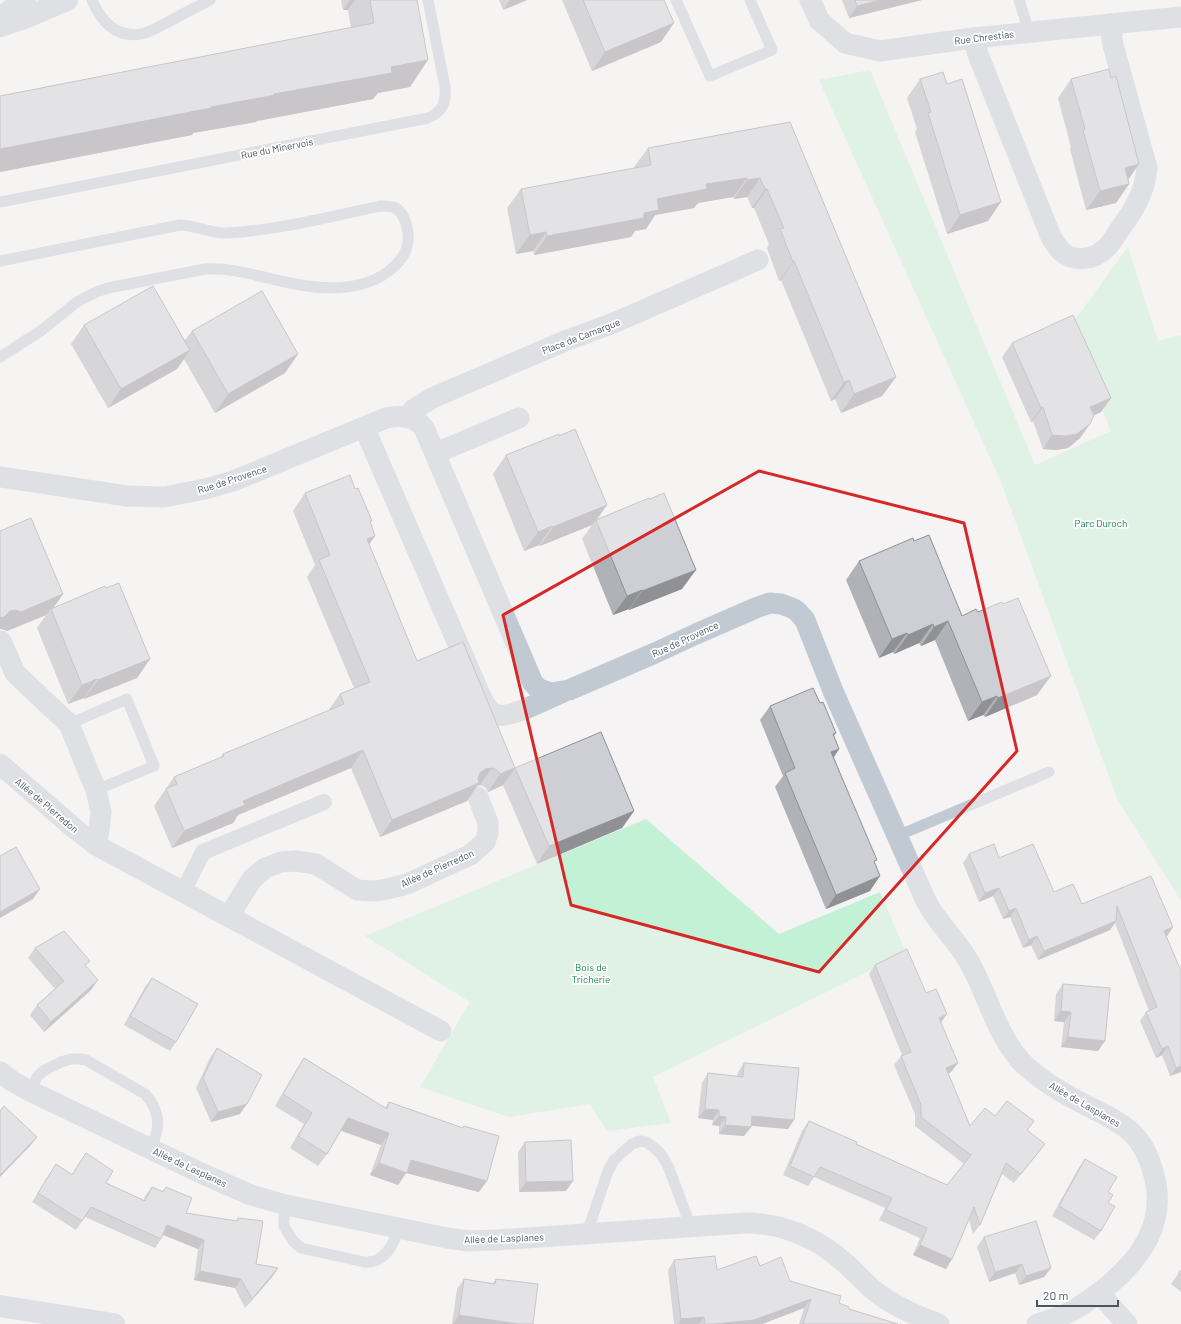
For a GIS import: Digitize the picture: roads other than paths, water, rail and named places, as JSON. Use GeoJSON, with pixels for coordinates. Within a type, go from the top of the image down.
{"type":"FeatureCollection","features":[{"type":"Feature","properties":{"kind":"main road"},"geometry":{"type":"LineString","coordinates":[[0,1306],[36,1318],[114,1324]]}},
{"type":"Feature","properties":{"kind":"street"},"geometry":{"type":"LineString","coordinates":[[0,18],[25,0]]}},
{"type":"Feature","properties":{"kind":"street"},"geometry":{"type":"LineString","coordinates":[[0,26],[27,17],[66,0]]}},
{"type":"Feature","properties":{"kind":"street","name":"Rue Chrestias"},"geometry":{"type":"LineString","coordinates":[[810,0],[819,20],[845,43],[880,51],[973,38],[1181,17]]}},
{"type":"Feature","properties":{"kind":"street"},"geometry":{"type":"LineString","coordinates":[[973,38],[979,57],[1051,237],[1057,246],[1071,257],[1090,258],[1106,249],[1132,212],[1142,193],[1146,180],[1147,168],[1113,45],[1110,24]]}},
{"type":"Feature","properties":{"kind":"street","name":"Place de Camargue"},"geometry":{"type":"LineString","coordinates":[[409,418],[413,410],[432,398],[565,341],[616,322],[758,260]]}},
{"type":"Feature","properties":{"kind":"street","name":"Rue de Provence"},"geometry":{"type":"LineString","coordinates":[[0,476],[127,496],[164,497],[205,489],[233,481],[392,417],[409,418],[418,421],[424,428],[436,454],[533,683],[539,689],[551,693],[569,690],[758,607],[776,603],[785,605],[797,611],[805,620],[833,691],[916,880]]}},
{"type":"Feature","properties":{"kind":"street"},"geometry":{"type":"LineString","coordinates":[[436,454],[519,418]]}},
{"type":"Feature","properties":{"kind":"street"},"geometry":{"type":"LineString","coordinates":[[364,427],[487,708],[494,714],[509,715],[569,690]]}},
{"type":"Feature","properties":{"kind":"street"},"geometry":{"type":"LineString","coordinates":[[1,641],[15,674],[69,724],[96,790],[101,812],[96,845]]}},
{"type":"Feature","properties":{"kind":"street","name":"Allée de Pierredon"},"geometry":{"type":"LineString","coordinates":[[0,764],[96,845],[441,1031]]}},
{"type":"Feature","properties":{"kind":"street","name":"Allée de Pierredon"},"geometry":{"type":"LineString","coordinates":[[229,916],[252,879],[265,868],[281,862],[296,861],[316,864],[357,890],[373,891],[407,884],[470,855],[485,842],[488,833],[488,823],[478,797]]}},
{"type":"Feature","properties":{"kind":"street"},"geometry":{"type":"LineString","coordinates":[[183,892],[203,852],[324,802]]}},
{"type":"Feature","properties":{"kind":"street","name":"Allée de Lasplanes"},"geometry":{"type":"LineString","coordinates":[[916,880],[931,912],[954,939],[968,959],[1001,1032],[1020,1059],[1036,1075],[1124,1127],[1139,1141],[1150,1161],[1157,1183],[1157,1209],[1151,1233],[1140,1254],[1114,1282],[1099,1293],[1066,1314],[1037,1324]]}},
{"type":"Feature","properties":{"kind":"street","name":"Allée de Lasplanes"},"geometry":{"type":"LineString","coordinates":[[0,1072],[12,1081],[150,1149],[251,1195],[286,1205],[447,1238],[469,1241],[757,1223],[770,1225],[812,1240],[833,1253],[875,1292],[890,1302],[938,1324]]}},
{"type":"Feature","properties":{"kind":"street"},"geometry":{"type":"LineString","coordinates":[[1099,1293],[1127,1324]]}},
{"type":"Feature","properties":{"kind":"lane"},"geometry":{"type":"LineString","coordinates":[[92,0],[103,20],[110,26],[120,32],[141,34],[153,30],[210,0]]}},
{"type":"Feature","properties":{"kind":"lane","name":"Rue du Minervois"},"geometry":{"type":"LineString","coordinates":[[0,202],[435,116],[444,106],[446,94],[428,0]]}},
{"type":"Feature","properties":{"kind":"lane"},"geometry":{"type":"LineString","coordinates":[[676,0],[710,76],[772,50],[750,0]]}},
{"type":"Feature","properties":{"kind":"lane"},"geometry":{"type":"LineString","coordinates":[[1020,0],[1029,32]]}},
{"type":"Feature","properties":{"kind":"lane"},"geometry":{"type":"LineString","coordinates":[[0,261],[180,225],[194,226],[208,231],[225,233],[263,230],[380,206],[393,207],[398,210],[406,224],[408,235],[408,244],[405,251],[400,260],[391,270],[377,279],[361,284],[346,287],[317,287],[295,284],[235,270],[220,268],[198,270],[108,288],[96,292],[77,302],[42,330],[1,353]]}},
{"type":"Feature","properties":{"kind":"lane"},"geometry":{"type":"LineString","coordinates":[[69,724],[127,699],[154,766],[96,790]]}},
{"type":"Feature","properties":{"kind":"lane"},"geometry":{"type":"LineString","coordinates":[[897,836],[1049,772]]}},
{"type":"Feature","properties":{"kind":"lane"},"geometry":{"type":"LineString","coordinates":[[30,1090],[37,1077],[43,1071],[71,1059],[86,1060],[145,1094],[151,1100],[157,1115],[158,1124],[155,1139],[150,1149]]}},
{"type":"Feature","properties":{"kind":"lane"},"geometry":{"type":"LineString","coordinates":[[587,1233],[608,1171],[614,1160],[632,1144],[640,1141],[646,1142],[661,1154],[668,1166],[691,1227]]}},
{"type":"Feature","properties":{"kind":"lane"},"geometry":{"type":"LineString","coordinates":[[286,1205],[284,1226],[293,1240],[301,1248],[364,1262],[370,1263],[381,1258],[394,1243],[399,1228]]}},
{"type":"Feature","properties":{"kind":"park label","name":"Parc Duroch"},"geometry":{"type":"Point","coordinates":[1101,523]}},
{"type":"Feature","properties":{"kind":"park label","name":"Bois de Tricherie"},"geometry":{"type":"Point","coordinates":[591,972]}}]}
